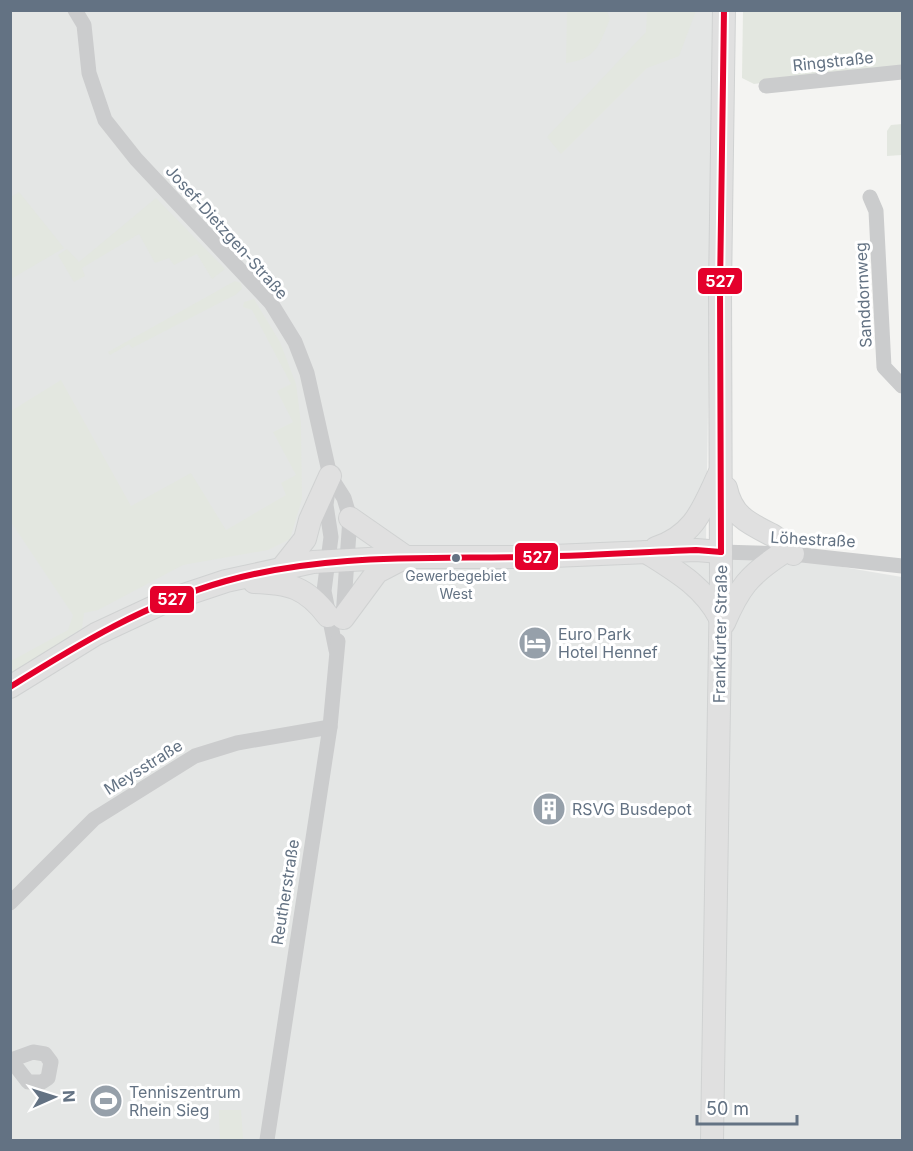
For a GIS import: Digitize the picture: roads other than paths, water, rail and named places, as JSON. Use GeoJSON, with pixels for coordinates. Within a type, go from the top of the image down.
{"type":"FeatureCollection","features":[{"type":"Feature","properties":{"kind":"main road","name":"Frankfurter Straße"},"geometry":{"type":"LineString","coordinates":[[712,1140],[722,468],[720,288],[724,10]]}},
{"type":"Feature","properties":{"kind":"main road"},"geometry":{"type":"LineString","coordinates":[[646,552],[674,542],[697,521],[722,468]]}},
{"type":"Feature","properties":{"kind":"main road"},"geometry":{"type":"LineString","coordinates":[[720,625],[743,585],[755,571],[787,554],[774,536],[740,519],[729,500],[722,468]]}},
{"type":"Feature","properties":{"kind":"main road"},"geometry":{"type":"LineString","coordinates":[[282,568],[305,539],[310,520],[330,476]]}},
{"type":"Feature","properties":{"kind":"main road"},"geometry":{"type":"LineString","coordinates":[[350,518],[406,557]]}},
{"type":"Feature","properties":{"kind":"main road"},"geometry":{"type":"LineString","coordinates":[[646,552],[694,582],[711,601],[720,625]]}},
{"type":"Feature","properties":{"kind":"main road"},"geometry":{"type":"LineString","coordinates":[[10,687],[56,657],[136,614],[192,591],[282,568],[338,560],[406,557],[528,557],[646,552],[721,552]]}},
{"type":"Feature","properties":{"kind":"main road"},"geometry":{"type":"LineString","coordinates":[[226,581],[282,583],[316,600],[335,617],[377,572],[406,557]]}},
{"type":"Feature","properties":{"kind":"street","name":"Josef-Dietzgen-Straße"},"geometry":{"type":"LineString","coordinates":[[75,10],[84,25],[89,73],[105,120],[136,159],[271,303],[295,342],[307,373],[330,476],[326,505],[331,537],[338,560]]}},
{"type":"Feature","properties":{"kind":"street","name":"Ringstraße"},"geometry":{"type":"LineString","coordinates":[[766,86],[903,72]]}},
{"type":"Feature","properties":{"kind":"street","name":"Sanddornweg"},"geometry":{"type":"LineString","coordinates":[[870,197],[877,222],[884,367],[903,386]]}},
{"type":"Feature","properties":{"kind":"street"},"geometry":{"type":"LineString","coordinates":[[330,476],[344,498],[350,518]]}},
{"type":"Feature","properties":{"kind":"street","name":"Reutherstraße"},"geometry":{"type":"LineString","coordinates":[[335,617],[324,591],[338,560],[350,518]]}},
{"type":"Feature","properties":{"kind":"street","name":"Löhestraße"},"geometry":{"type":"LineString","coordinates":[[721,552],[787,554],[903,566]]}},
{"type":"Feature","properties":{"kind":"street","name":"Reutherstraße"},"geometry":{"type":"LineString","coordinates":[[267,1140],[330,727],[336,650],[338,560]]}},
{"type":"Feature","properties":{"kind":"street","name":"Meysstraße"},"geometry":{"type":"LineString","coordinates":[[10,903],[94,819],[195,756],[237,743],[330,727]]}},
{"type":"Feature","properties":{"kind":"place","name":"Gewerbegebiet West"},"geometry":{"type":"Point","coordinates":[456,558]}},
{"type":"Feature","properties":{"kind":"place","name":"Euro Park Hotel Hennef"},"geometry":{"type":"Point","coordinates":[535,643]}},
{"type":"Feature","properties":{"kind":"place","name":"RSVG Busdepot"},"geometry":{"type":"Point","coordinates":[549,809]}},
{"type":"Feature","properties":{"kind":"place","name":"Tenniszentrum Rhein Sieg"},"geometry":{"type":"Point","coordinates":[106,1101]}}]}
